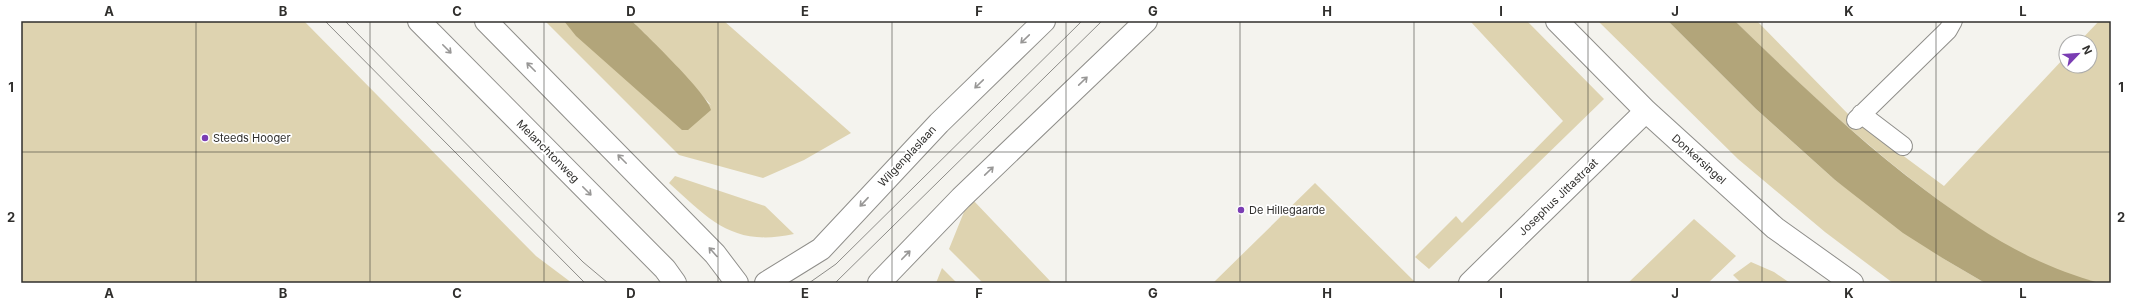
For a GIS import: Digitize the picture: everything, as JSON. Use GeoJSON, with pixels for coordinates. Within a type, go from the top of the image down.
{"type":"FeatureCollection","features":[{"type":"Feature","properties":{"kind":"street","name":"Melanchtonweg"},"geometry":{"type":"LineString","coordinates":[[419,21],[665,269],[675,283]]}},
{"type":"Feature","properties":{"kind":"street"},"geometry":{"type":"LineString","coordinates":[[486,21],[715,254],[737,283]]}},
{"type":"Feature","properties":{"kind":"street","name":"Wilgenplaslaan"},"geometry":{"type":"LineString","coordinates":[[766,283],[821,249],[938,123],[1044,21]]}},
{"type":"Feature","properties":{"kind":"street"},"geometry":{"type":"LineString","coordinates":[[879,283],[961,198],[1146,21]]}},
{"type":"Feature","properties":{"kind":"street","name":"Donkersingel"},"geometry":{"type":"LineString","coordinates":[[1557,21],[1646,111],[1775,228],[1852,283]]}},
{"type":"Feature","properties":{"kind":"street"},"geometry":{"type":"LineString","coordinates":[[1903,146],[1859,117],[1948,30],[1953,21]]}},
{"type":"Feature","properties":{"kind":"street","name":"Josephus Jittastraat"},"geometry":{"type":"LineString","coordinates":[[1470,283],[1646,111]]}},
{"type":"Feature","properties":{"kind":"shaded area","name":"Steeds Hooger"},"geometry":{"type":"Polygon","coordinates":[[[21,21],[304,21],[536,256],[572,283],[21,283],[21,21]]]}},
{"type":"Feature","properties":{"kind":"shaded area"},"geometry":{"type":"Polygon","coordinates":[[[545,21],[577,21],[711,105],[632,21],[724,21],[851,133],[804,160],[763,178],[679,155],[545,21]]]}},
{"type":"Feature","properties":{"kind":"shaded area"},"geometry":{"type":"Polygon","coordinates":[[[564,21],[632,21],[689,79],[708,102],[711,110],[688,130],[682,130],[576,36],[564,21]]]}},
{"type":"Feature","properties":{"kind":"shaded area"},"geometry":{"type":"Polygon","coordinates":[[[1470,21],[1527,21],[1604,99],[1429,269],[1415,257],[1456,216],[1462,223],[1563,121],[1470,21]]]}},
{"type":"Feature","properties":{"kind":"shaded area"},"geometry":{"type":"Polygon","coordinates":[[[1598,21],[1668,21],[1756,109],[1835,180],[1944,259],[1985,283],[1893,283],[1825,232],[1738,159],[1598,21]]]}},
{"type":"Feature","properties":{"kind":"shaded area"},"geometry":{"type":"Polygon","coordinates":[[[1668,21],[1735,21],[1851,130],[1925,190],[1987,233],[2008,245],[2052,267],[2075,276],[2100,283],[1985,283],[1944,259],[1903,233],[1835,180],[1756,109],[1668,21]]]}},
{"type":"Feature","properties":{"kind":"shaded area"},"geometry":{"type":"Polygon","coordinates":[[[1735,21],[1757,21],[1851,117],[1944,186],[2058,65],[2058,74],[2098,74],[2098,34],[2087,34],[2099,21],[2110,21],[2111,283],[2096,282],[2067,274],[2036,261],[1988,235],[1929,193],[1878,153],[1805,89],[1735,21]]]}},
{"type":"Feature","properties":{"kind":"shaded area"},"geometry":{"type":"Polygon","coordinates":[[[675,176],[765,206],[794,234],[773,237],[755,237],[739,234],[724,228],[698,209],[669,183],[675,176]]]}},
{"type":"Feature","properties":{"kind":"shaded area"},"geometry":{"type":"Polygon","coordinates":[[[1315,183],[1415,282],[1213,283],[1315,183]]]}},
{"type":"Feature","properties":{"kind":"shaded area"},"geometry":{"type":"Polygon","coordinates":[[[973,200],[1052,283],[983,283],[949,249],[966,207],[973,200]]]}},
{"type":"Feature","properties":{"kind":"shaded area"},"geometry":{"type":"Polygon","coordinates":[[[1694,219],[1736,256],[1708,283],[1628,283],[1694,219]]]}},
{"type":"Feature","properties":{"kind":"shaded area"},"geometry":{"type":"Polygon","coordinates":[[[1751,262],[1774,272],[1790,283],[1741,283],[1733,275],[1751,262]]]}},
{"type":"Feature","properties":{"kind":"shaded area"},"geometry":{"type":"Polygon","coordinates":[[[942,268],[957,283],[936,283],[942,268]]]}},
{"type":"Feature","properties":{"kind":"tram line"},"geometry":{"type":"LineString","coordinates":[[325,21],[585,283]]}},
{"type":"Feature","properties":{"kind":"tram line"},"geometry":{"type":"LineString","coordinates":[[345,21],[583,262],[608,283]]}},
{"type":"Feature","properties":{"kind":"tram line"},"geometry":{"type":"LineString","coordinates":[[809,283],[836,264],[1082,21]]}},
{"type":"Feature","properties":{"kind":"tram line"},"geometry":{"type":"LineString","coordinates":[[835,283],[1102,21]]}},
{"type":"Feature","properties":{"kind":"place","name":"Steeds Hooger"},"geometry":{"type":"Point","coordinates":[205,138]}},
{"type":"Feature","properties":{"kind":"place","name":"De Hillegaarde"},"geometry":{"type":"Point","coordinates":[1241,210]}}]}
